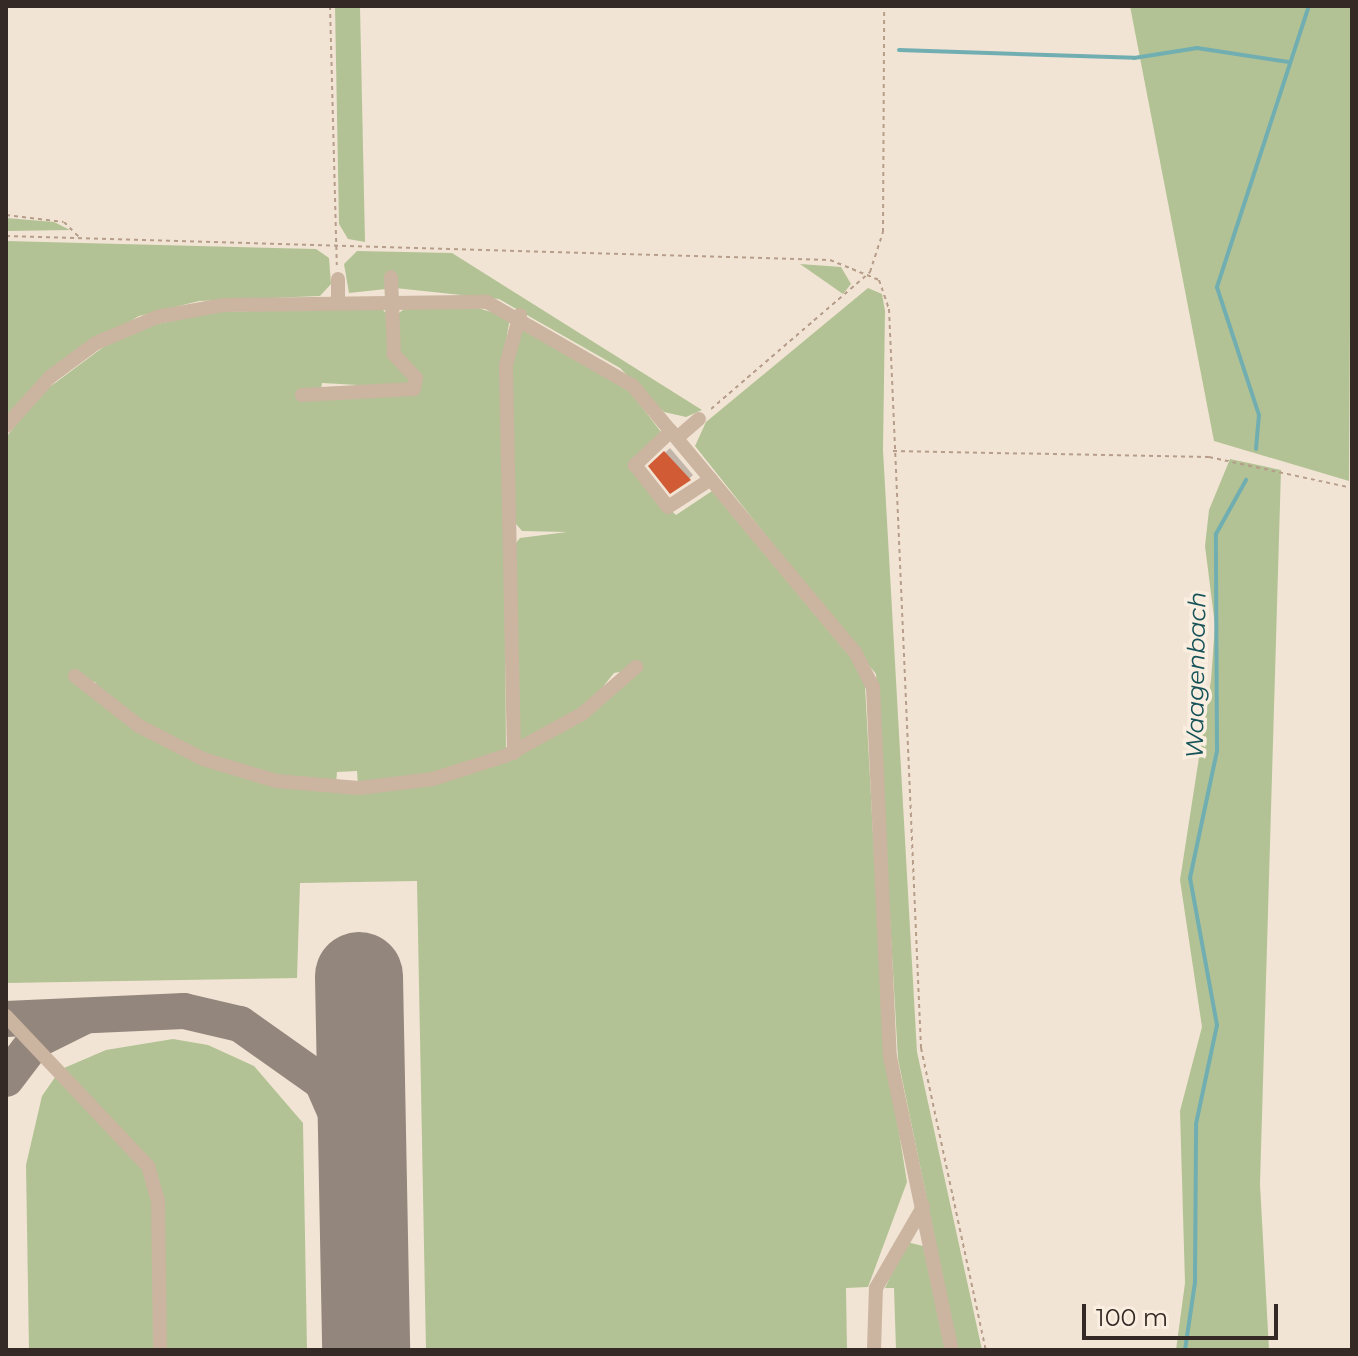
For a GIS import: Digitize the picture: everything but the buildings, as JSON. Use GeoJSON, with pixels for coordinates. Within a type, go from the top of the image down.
{"type":"FeatureCollection","features":[{"type":"Feature","properties":{"kind":"lane"},"geometry":{"type":"LineString","coordinates":[[302,395],[412,390],[416,378],[394,355],[391,277]]}},
{"type":"Feature","properties":{"kind":"lane"},"geometry":{"type":"LineString","coordinates":[[338,279],[338,302]]}},
{"type":"Feature","properties":{"kind":"lane"},"geometry":{"type":"LineString","coordinates":[[6,426],[67,363],[146,320],[212,306],[480,301],[520,315],[623,378],[855,652],[873,687],[890,1057],[952,1350]]}},
{"type":"Feature","properties":{"kind":"lane"},"geometry":{"type":"LineString","coordinates":[[514,753],[506,365],[520,315]]}},
{"type":"Feature","properties":{"kind":"lane"},"geometry":{"type":"LineString","coordinates":[[699,419],[635,464],[671,509],[711,479]]}},
{"type":"Feature","properties":{"kind":"lane"},"geometry":{"type":"LineString","coordinates":[[75,676],[164,741],[276,781],[394,785],[514,753],[582,714],[636,667]]}},
{"type":"Feature","properties":{"kind":"lane"},"geometry":{"type":"LineString","coordinates":[[6,1016],[148,1166],[158,1202],[160,1350]]}},
{"type":"Feature","properties":{"kind":"lane"},"geometry":{"type":"LineString","coordinates":[[874,1350],[876,1288],[923,1207]]}},
{"type":"Feature","properties":{"kind":"path"},"geometry":{"type":"LineString","coordinates":[[330,6],[338,279]]}},
{"type":"Feature","properties":{"kind":"path"},"geometry":{"type":"LineString","coordinates":[[699,419],[851,296],[870,272],[883,232],[884,6]]}},
{"type":"Feature","properties":{"kind":"path"},"geometry":{"type":"LineString","coordinates":[[6,215],[64,222],[79,238]]}},
{"type":"Feature","properties":{"kind":"path"},"geometry":{"type":"LineString","coordinates":[[6,236],[830,260],[870,272],[888,303],[891,451],[921,1048],[986,1350]]}},
{"type":"Feature","properties":{"kind":"path"},"geometry":{"type":"LineString","coordinates":[[891,451],[1230,459],[1352,488]]}},
{"type":"Feature","properties":{"kind":"green space"},"geometry":{"type":"Polygon","coordinates":[[[335,6],[360,6],[365,242],[348,239],[339,224],[335,6]]]}},
{"type":"Feature","properties":{"kind":"green space"},"geometry":{"type":"Polygon","coordinates":[[[1130,6],[1352,6],[1349,481],[1214,441],[1130,6]]]}},
{"type":"Feature","properties":{"kind":"green space"},"geometry":{"type":"Polygon","coordinates":[[[6,218],[54,222],[70,230],[6,231],[6,218]]]}},
{"type":"Feature","properties":{"kind":"green space"},"geometry":{"type":"Polygon","coordinates":[[[6,241],[316,249],[329,258],[331,284],[320,296],[199,301],[139,316],[50,369],[6,416],[6,241]]]}},
{"type":"Feature","properties":{"kind":"green space"},"geometry":{"type":"Polygon","coordinates":[[[357,251],[452,253],[702,410],[686,417],[664,412],[620,368],[499,299],[395,288],[349,293],[344,264],[357,251]]]}},
{"type":"Feature","properties":{"kind":"green space"},"geometry":{"type":"Polygon","coordinates":[[[800,264],[841,267],[851,284],[843,294],[800,264]]]}},
{"type":"Feature","properties":{"kind":"green space"},"geometry":{"type":"Polygon","coordinates":[[[868,288],[882,294],[885,311],[883,450],[917,1052],[982,1350],[958,1350],[898,1059],[876,674],[695,446],[706,422],[868,288]]]}},
{"type":"Feature","properties":{"kind":"green space"},"geometry":{"type":"Polygon","coordinates":[[[407,307],[475,307],[510,318],[503,358],[506,752],[400,782],[358,785],[357,771],[337,772],[336,784],[280,779],[183,747],[112,704],[95,682],[72,677],[165,745],[292,786],[402,787],[475,770],[536,745],[639,668],[614,673],[589,704],[516,746],[512,548],[520,538],[567,532],[522,531],[512,519],[509,362],[515,333],[525,325],[631,393],[661,432],[628,467],[676,515],[712,491],[851,658],[865,685],[884,1040],[907,1182],[868,1287],[846,1288],[847,1350],[426,1350],[417,881],[300,883],[297,978],[6,983],[6,437],[43,392],[102,348],[149,326],[212,312],[381,308],[389,316],[391,357],[412,379],[411,388],[322,383],[321,390],[300,390],[300,398],[412,394],[418,375],[397,351],[396,315],[407,307]]]}},
{"type":"Feature","properties":{"kind":"green space"},"geometry":{"type":"Polygon","coordinates":[[[1230,459],[1281,470],[1260,1184],[1269,1350],[1176,1350],[1185,1283],[1180,1111],[1202,1027],[1180,880],[1211,680],[1215,625],[1205,546],[1209,510],[1230,459]]]}},
{"type":"Feature","properties":{"kind":"green space"},"geometry":{"type":"Polygon","coordinates":[[[173,1039],[208,1045],[254,1066],[303,1123],[307,1350],[164,1350],[150,1160],[64,1068],[106,1050],[173,1039]]]}},
{"type":"Feature","properties":{"kind":"green space"},"geometry":{"type":"Polygon","coordinates":[[[58,1073],[128,1144],[151,1185],[157,1350],[29,1350],[26,1165],[42,1096],[58,1073]]]}},
{"type":"Feature","properties":{"kind":"green space"},"geometry":{"type":"Polygon","coordinates":[[[907,1242],[923,1246],[945,1350],[896,1350],[894,1288],[885,1288],[907,1242]]]}},
{"type":"Feature","properties":{"kind":"waterway","name":"Waagenbach"},"geometry":{"type":"LineString","coordinates":[[1256,449],[1259,415],[1217,287],[1309,6]]}},
{"type":"Feature","properties":{"kind":"waterway"},"geometry":{"type":"LineString","coordinates":[[899,50],[1134,58],[1197,48],[1289,62]]}},
{"type":"Feature","properties":{"kind":"waterway","name":"Waagenbach"},"geometry":{"type":"LineString","coordinates":[[1185,1350],[1195,1282],[1196,1124],[1217,1025],[1190,878],[1217,751],[1216,534],[1246,480]]}},
{"type":"Feature","properties":{"kind":"taxiway"},"geometry":{"type":"LineString","coordinates":[[6,1019],[184,1011],[240,1024],[322,1082],[362,1173]]}},
{"type":"Feature","properties":{"kind":"taxiway"},"geometry":{"type":"LineString","coordinates":[[6,1079],[35,1041],[83,1017]]}},
{"type":"Feature","properties":{"kind":"runway"},"geometry":{"type":"LineString","coordinates":[[359,976],[366,1350]]}}]}
